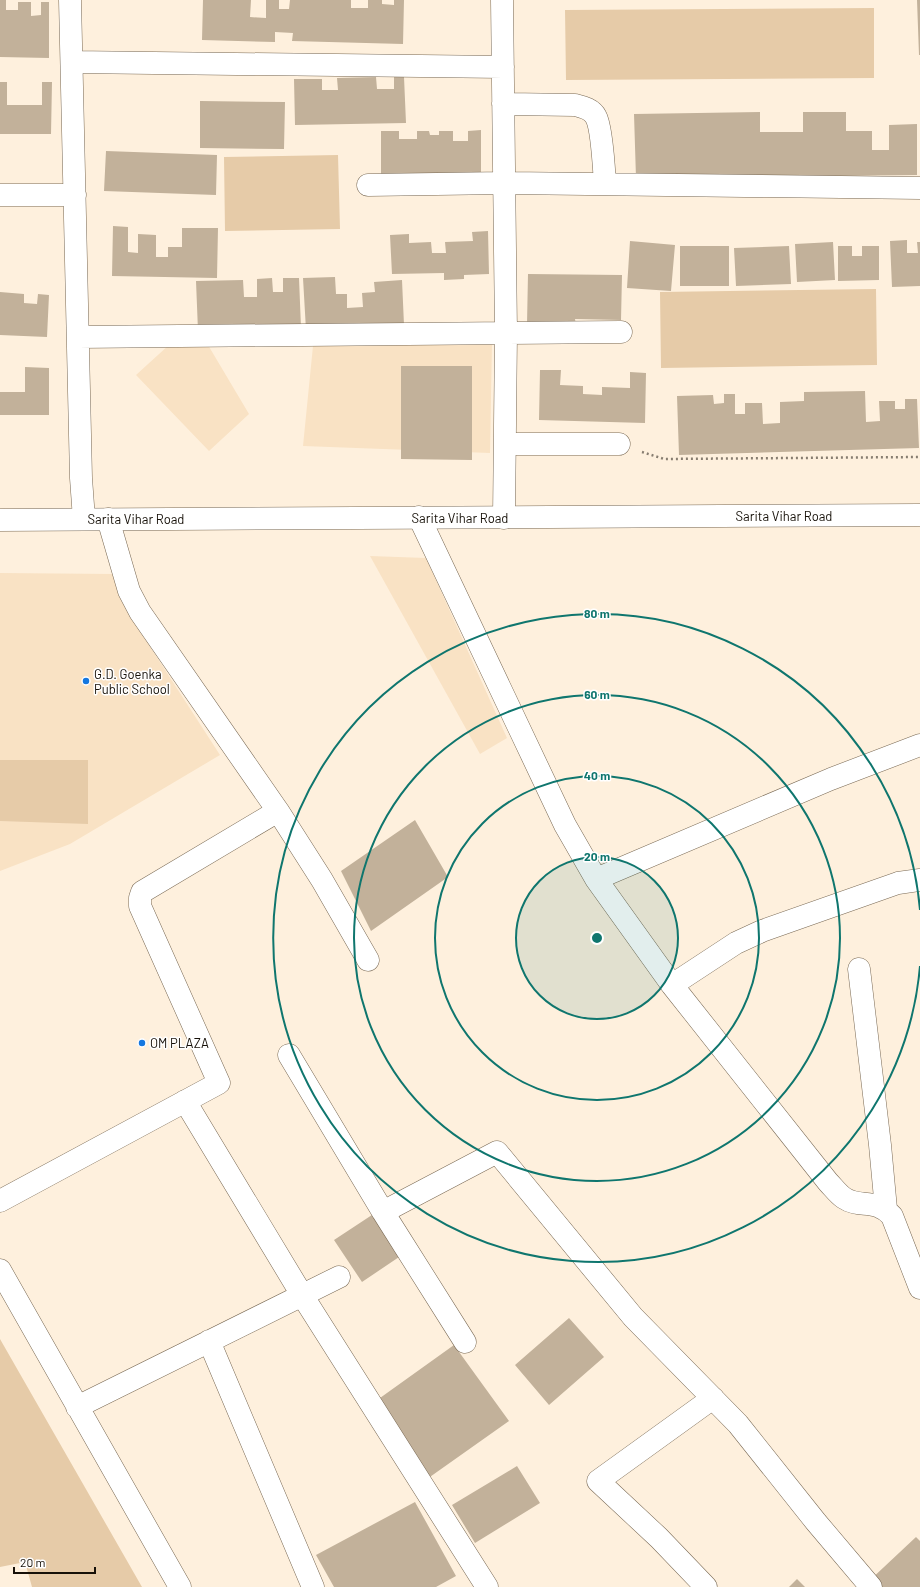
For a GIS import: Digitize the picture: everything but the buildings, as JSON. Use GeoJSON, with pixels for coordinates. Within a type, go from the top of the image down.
{"type":"FeatureCollection","features":[{"type":"Feature","properties":{"kind":"street"},"geometry":{"type":"LineString","coordinates":[[70,0],[81,478],[84,519]]}},
{"type":"Feature","properties":{"kind":"street"},"geometry":{"type":"LineString","coordinates":[[502,0],[506,333],[504,518]]}},
{"type":"Feature","properties":{"kind":"street"},"geometry":{"type":"LineString","coordinates":[[72,62],[503,67]]}},
{"type":"Feature","properties":{"kind":"street"},"geometry":{"type":"LineString","coordinates":[[503,104],[575,105],[586,108],[596,116],[599,126],[605,184]]}},
{"type":"Feature","properties":{"kind":"street"},"geometry":{"type":"LineString","coordinates":[[368,185],[504,183],[920,188]]}},
{"type":"Feature","properties":{"kind":"street"},"geometry":{"type":"LineString","coordinates":[[0,195],[75,195]]}},
{"type":"Feature","properties":{"kind":"street"},"geometry":{"type":"LineString","coordinates":[[78,337],[621,332]]}},
{"type":"Feature","properties":{"kind":"street"},"geometry":{"type":"LineString","coordinates":[[505,444],[619,444]]}},
{"type":"Feature","properties":{"kind":"street","name":"Sarita Vihar Road"},"geometry":{"type":"LineString","coordinates":[[0,520],[920,515]]}},
{"type":"Feature","properties":{"kind":"street"},"geometry":{"type":"LineString","coordinates":[[419,517],[565,824],[596,879],[672,985],[828,1182],[844,1198],[854,1202],[872,1204],[886,1208]]}},
{"type":"Feature","properties":{"kind":"street"},"geometry":{"type":"LineString","coordinates":[[108,519],[129,591],[140,612],[278,811],[322,880],[368,960]]}},
{"type":"Feature","properties":{"kind":"street"},"geometry":{"type":"LineString","coordinates":[[596,879],[831,779],[920,745]]}},
{"type":"Feature","properties":{"kind":"street"},"geometry":{"type":"LineString","coordinates":[[0,1201],[219,1083],[140,906],[140,898],[142,892],[278,811]]}},
{"type":"Feature","properties":{"kind":"street"},"geometry":{"type":"LineString","coordinates":[[672,985],[736,944],[762,931],[898,883],[920,880]]}},
{"type":"Feature","properties":{"kind":"street"},"geometry":{"type":"LineString","coordinates":[[859,969],[880,1144],[886,1208],[910,1241],[920,1288]]}},
{"type":"Feature","properties":{"kind":"street"},"geometry":{"type":"LineString","coordinates":[[289,1055],[383,1212],[465,1342]]}},
{"type":"Feature","properties":{"kind":"street"},"geometry":{"type":"LineString","coordinates":[[185,1101],[302,1295],[487,1587]]}},
{"type":"Feature","properties":{"kind":"street"},"geometry":{"type":"LineString","coordinates":[[383,1212],[497,1152],[632,1317],[738,1424],[816,1522],[871,1587]]}},
{"type":"Feature","properties":{"kind":"street"},"geometry":{"type":"LineString","coordinates":[[0,1270],[180,1587]]}},
{"type":"Feature","properties":{"kind":"street"},"geometry":{"type":"LineString","coordinates":[[77,1407],[339,1277]]}},
{"type":"Feature","properties":{"kind":"street"},"geometry":{"type":"LineString","coordinates":[[209,1341],[313,1587]]}},
{"type":"Feature","properties":{"kind":"street"},"geometry":{"type":"LineString","coordinates":[[706,1587],[659,1538],[598,1481],[713,1398]]}},
{"type":"Feature","properties":{"kind":"path"},"geometry":{"type":"LineString","coordinates":[[619,444],[664,459],[920,457]]}},
{"type":"Feature","properties":{"kind":"shaded area"},"geometry":{"type":"Polygon","coordinates":[[[874,8],[874,78],[566,80],[565,10],[874,8]]]}},
{"type":"Feature","properties":{"kind":"shaded area"},"geometry":{"type":"Polygon","coordinates":[[[338,155],[340,229],[225,231],[224,157],[338,155]]]}},
{"type":"Feature","properties":{"kind":"shaded area"},"geometry":{"type":"Polygon","coordinates":[[[876,289],[877,365],[661,368],[660,292],[876,289]]]}},
{"type":"Feature","properties":{"kind":"shaded area"},"geometry":{"type":"Polygon","coordinates":[[[492,342],[490,453],[303,446],[313,346],[492,342]]]}},
{"type":"Feature","properties":{"kind":"shaded area"},"geometry":{"type":"Polygon","coordinates":[[[170,344],[208,345],[249,414],[209,451],[136,375],[170,344]]]}},
{"type":"Feature","properties":{"kind":"shaded area"},"geometry":{"type":"Polygon","coordinates":[[[370,556],[426,558],[507,738],[480,754],[370,556]]]}},
{"type":"Feature","properties":{"kind":"shaded area","name":"G.D. Goenka Public School"},"geometry":{"type":"Polygon","coordinates":[[[0,573],[114,574],[125,608],[220,755],[70,844],[0,871],[0,573]]]}},
{"type":"Feature","properties":{"kind":"shaded area"},"geometry":{"type":"Polygon","coordinates":[[[0,760],[88,760],[88,824],[0,821],[0,760]]]}},
{"type":"Feature","properties":{"kind":"shaded area"},"geometry":{"type":"Polygon","coordinates":[[[0,1339],[142,1587],[32,1587],[25,1562],[0,1567],[0,1339]]]}},
{"type":"Feature","properties":{"kind":"place","name":"G.D. Goenka Public School"},"geometry":{"type":"Point","coordinates":[86,681]}},
{"type":"Feature","properties":{"kind":"place","name":"OM PLAZA"},"geometry":{"type":"Point","coordinates":[142,1043]}}]}
